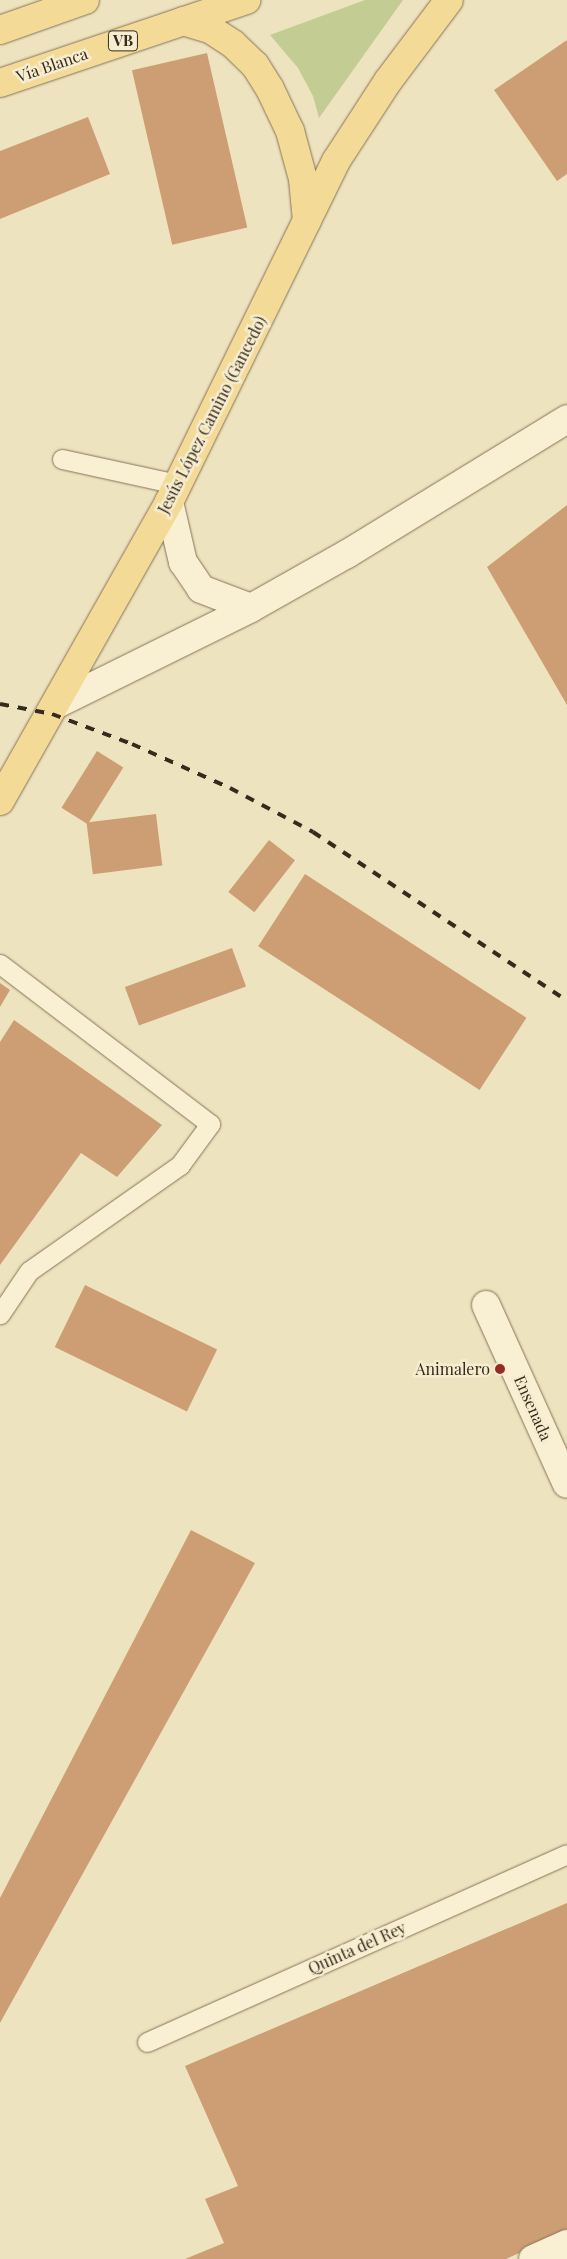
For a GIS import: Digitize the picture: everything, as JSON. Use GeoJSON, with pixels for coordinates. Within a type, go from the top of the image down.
{"type":"FeatureCollection","features":[{"type":"Feature","properties":{"kind":"main road"},"geometry":{"type":"LineString","coordinates":[[0,30],[86,0]]}},
{"type":"Feature","properties":{"kind":"main road","name":"Vía Blanca"},"geometry":{"type":"LineString","coordinates":[[0,83],[246,0]]}},
{"type":"Feature","properties":{"kind":"main road"},"geometry":{"type":"LineString","coordinates":[[426,32],[449,0]]}},
{"type":"Feature","properties":{"kind":"main road"},"geometry":{"type":"LineString","coordinates":[[426,32],[461,0]]}},
{"type":"Feature","properties":{"kind":"main road"},"geometry":{"type":"LineString","coordinates":[[183,21],[210,30],[234,44],[254,65],[270,89],[290,131],[303,179],[307,221]]}},
{"type":"Feature","properties":{"kind":"main road","name":"Jesús López Camino (Gancedo)"},"geometry":{"type":"LineString","coordinates":[[0,802],[59,703],[173,493],[307,221],[359,122],[426,32]]}},
{"type":"Feature","properties":{"kind":"street"},"geometry":{"type":"LineString","coordinates":[[59,703],[251,608],[347,554],[567,419]]}},
{"type":"Feature","properties":{"kind":"street"},"geometry":{"type":"LineString","coordinates":[[173,493],[183,562],[201,589],[251,608]]}},
{"type":"Feature","properties":{"kind":"street","name":"Ensenada"},"geometry":{"type":"LineString","coordinates":[[486,1305],[567,1484]]}},
{"type":"Feature","properties":{"kind":"street"},"geometry":{"type":"LineString","coordinates":[[532,2259],[567,2244]]}},
{"type":"Feature","properties":{"kind":"lane"},"geometry":{"type":"LineString","coordinates":[[62,459],[173,493]]}},
{"type":"Feature","properties":{"kind":"lane"},"geometry":{"type":"LineString","coordinates":[[0,964],[210,1124],[180,1165],[29,1271],[0,1314]]}},
{"type":"Feature","properties":{"kind":"lane","name":"Quinta del Rey"},"geometry":{"type":"LineString","coordinates":[[147,2042],[567,1854]]}},
{"type":"Feature","properties":{"kind":"green space"},"geometry":{"type":"Polygon","coordinates":[[[365,0],[403,0],[319,118],[313,96],[298,68],[270,35],[365,0]]]}},
{"type":"Feature","properties":{"kind":"building"},"geometry":{"type":"Polygon","coordinates":[[[567,40],[567,174],[557,181],[494,90],[567,40]]]}},
{"type":"Feature","properties":{"kind":"building"},"geometry":{"type":"Polygon","coordinates":[[[207,53],[247,227],[172,245],[132,70],[207,53]]]}},
{"type":"Feature","properties":{"kind":"building"},"geometry":{"type":"Polygon","coordinates":[[[88,117],[110,174],[0,219],[0,151],[88,117]]]}},
{"type":"Feature","properties":{"kind":"building"},"geometry":{"type":"Polygon","coordinates":[[[567,505],[567,705],[487,567],[567,505]]]}},
{"type":"Feature","properties":{"kind":"building"},"geometry":{"type":"Polygon","coordinates":[[[97,751],[123,767],[88,824],[61,808],[97,751]]]}},
{"type":"Feature","properties":{"kind":"building"},"geometry":{"type":"Polygon","coordinates":[[[156,814],[162,866],[93,874],[87,823],[156,814]]]}},
{"type":"Feature","properties":{"kind":"building"},"geometry":{"type":"Polygon","coordinates":[[[269,840],[295,860],[254,912],[228,892],[269,840]]]}},
{"type":"Feature","properties":{"kind":"building"},"geometry":{"type":"Polygon","coordinates":[[[305,874],[526,1018],[480,1090],[258,946],[305,874]]]}},
{"type":"Feature","properties":{"kind":"building"},"geometry":{"type":"Polygon","coordinates":[[[232,948],[246,987],[139,1026],[125,987],[232,948]]]}},
{"type":"Feature","properties":{"kind":"building"},"geometry":{"type":"Polygon","coordinates":[[[0,983],[10,990],[0,1007],[0,983]]]}},
{"type":"Feature","properties":{"kind":"building"},"geometry":{"type":"Polygon","coordinates":[[[14,1020],[162,1125],[117,1177],[81,1153],[0,1265],[0,1042],[14,1020]]]}},
{"type":"Feature","properties":{"kind":"building"},"geometry":{"type":"Polygon","coordinates":[[[85,1285],[217,1349],[187,1411],[55,1347],[85,1285]]]}},
{"type":"Feature","properties":{"kind":"building"},"geometry":{"type":"Polygon","coordinates":[[[191,1530],[255,1563],[0,2023],[0,1898],[191,1530]]]}},
{"type":"Feature","properties":{"kind":"building"},"geometry":{"type":"Polygon","coordinates":[[[567,1903],[567,2232],[506,2259],[185,2259],[224,2243],[205,2199],[238,2186],[185,2066],[567,1903]]]}},
{"type":"Feature","properties":{"kind":"railway"},"geometry":{"type":"LineString","coordinates":[[0,704],[52,714],[132,744],[230,788],[313,832],[567,1001]]}},
{"type":"Feature","properties":{"kind":"place","name":"Animalero"},"geometry":{"type":"Point","coordinates":[500,1369]}}]}
